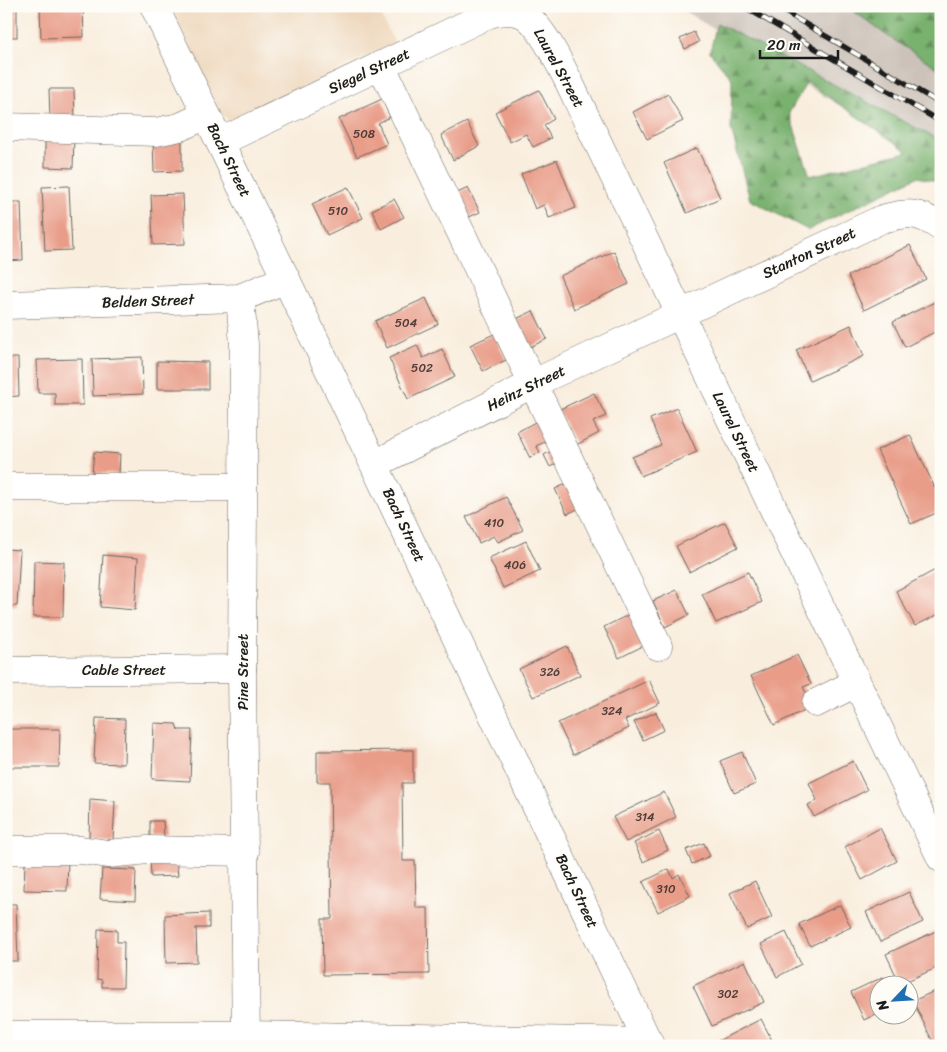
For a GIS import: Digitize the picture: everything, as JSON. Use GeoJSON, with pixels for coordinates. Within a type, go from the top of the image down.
{"type":"FeatureCollection","features":[{"type":"Feature","properties":{"kind":"street","name":"Bach Street"},"geometry":{"type":"LineString","coordinates":[[154,6],[375,464],[650,1044]]}},
{"type":"Feature","properties":{"kind":"street","name":"Siegel Street"},"geometry":{"type":"LineString","coordinates":[[220,142],[489,14],[504,10],[522,13]]}},
{"type":"Feature","properties":{"kind":"street","name":"Laurel Street"},"geometry":{"type":"LineString","coordinates":[[522,13],[537,25],[548,42],[941,858]]}},
{"type":"Feature","properties":{"kind":"street"},"geometry":{"type":"LineString","coordinates":[[381,65],[658,646]]}},
{"type":"Feature","properties":{"kind":"street"},"geometry":{"type":"LineString","coordinates":[[6,127],[156,132],[180,127],[206,115]]}},
{"type":"Feature","properties":{"kind":"street","name":"Stanton Street"},"geometry":{"type":"LineString","coordinates":[[679,314],[882,219],[907,213],[928,219],[941,227]]}},
{"type":"Feature","properties":{"kind":"street","name":"Belden Street"},"geometry":{"type":"LineString","coordinates":[[6,305],[240,298],[286,279]]}},
{"type":"Feature","properties":{"kind":"street","name":"Pine Street"},"geometry":{"type":"LineString","coordinates":[[240,298],[244,344],[242,669],[246,1041]]}},
{"type":"Feature","properties":{"kind":"street","name":"Heinz Street"},"geometry":{"type":"LineString","coordinates":[[375,464],[532,384],[679,314]]}},
{"type":"Feature","properties":{"kind":"street"},"geometry":{"type":"LineString","coordinates":[[6,487],[242,488]]}},
{"type":"Feature","properties":{"kind":"street","name":"Cable Street"},"geometry":{"type":"LineString","coordinates":[[6,671],[242,669]]}},
{"type":"Feature","properties":{"kind":"street"},"geometry":{"type":"LineString","coordinates":[[816,703],[856,683]]}},
{"type":"Feature","properties":{"kind":"street"},"geometry":{"type":"LineString","coordinates":[[6,850],[81,850],[108,854],[148,850],[245,852]]}},
{"type":"Feature","properties":{"kind":"street"},"geometry":{"type":"LineString","coordinates":[[6,1035],[246,1041],[650,1044]]}},
{"type":"Feature","properties":{"kind":"shaded area"},"geometry":{"type":"Polygon","coordinates":[[[171,6],[376,6],[395,43],[234,120],[227,119],[214,100],[171,6]]]}},
{"type":"Feature","properties":{"kind":"shaded area"},"geometry":{"type":"Polygon","coordinates":[[[676,6],[941,6],[941,164],[825,97],[676,6]]]}},
{"type":"Feature","properties":{"kind":"green space"},"geometry":{"type":"Polygon","coordinates":[[[847,6],[941,6],[941,70],[886,35],[847,6]]]}},
{"type":"Feature","properties":{"kind":"green space"},"geometry":{"type":"Polygon","coordinates":[[[717,23],[941,141],[941,182],[917,177],[808,230],[750,200],[731,129],[732,79],[710,52],[717,23]],[[807,82],[789,113],[810,176],[907,151],[807,82]]]}},
{"type":"Feature","properties":{"kind":"building"},"geometry":{"type":"Polygon","coordinates":[[[6,6],[17,6],[17,37],[6,37],[6,6]]]}},
{"type":"Feature","properties":{"kind":"building"},"geometry":{"type":"Polygon","coordinates":[[[40,6],[83,6],[84,37],[41,38],[40,6]]]}},
{"type":"Feature","properties":{"kind":"building"},"geometry":{"type":"Polygon","coordinates":[[[694,32],[699,42],[685,49],[680,39],[694,32]]]}},
{"type":"Feature","properties":{"kind":"building"},"geometry":{"type":"Polygon","coordinates":[[[49,89],[74,89],[75,117],[50,118],[49,89]]]}},
{"type":"Feature","properties":{"kind":"building"},"geometry":{"type":"Polygon","coordinates":[[[539,90],[554,119],[544,125],[551,138],[533,147],[526,134],[510,142],[495,112],[539,90]]]}},
{"type":"Feature","properties":{"kind":"building"},"geometry":{"type":"Polygon","coordinates":[[[668,94],[683,121],[647,139],[633,112],[668,94]]]}},
{"type":"Feature","properties":{"kind":"building"},"geometry":{"type":"Polygon","coordinates":[[[382,99],[390,117],[378,123],[387,144],[357,157],[339,119],[382,99]]]}},
{"type":"Feature","properties":{"kind":"building"},"geometry":{"type":"Polygon","coordinates":[[[467,122],[479,146],[453,160],[441,135],[467,122]]]}},
{"type":"Feature","properties":{"kind":"building"},"geometry":{"type":"Polygon","coordinates":[[[45,137],[74,138],[73,168],[45,167],[45,137]]]}},
{"type":"Feature","properties":{"kind":"building"},"geometry":{"type":"Polygon","coordinates":[[[153,141],[182,141],[182,171],[154,172],[153,141]]]}},
{"type":"Feature","properties":{"kind":"building"},"geometry":{"type":"Polygon","coordinates":[[[697,148],[720,198],[687,213],[664,163],[697,148]]]}},
{"type":"Feature","properties":{"kind":"building"},"geometry":{"type":"Polygon","coordinates":[[[557,160],[576,208],[549,218],[544,205],[535,209],[521,174],[557,160]]]}},
{"type":"Feature","properties":{"kind":"building"},"geometry":{"type":"Polygon","coordinates":[[[69,186],[72,250],[45,251],[42,187],[69,186]]]}},
{"type":"Feature","properties":{"kind":"building"},"geometry":{"type":"Polygon","coordinates":[[[348,187],[363,218],[327,235],[312,204],[348,187]]]}},
{"type":"Feature","properties":{"kind":"building"},"geometry":{"type":"Polygon","coordinates":[[[468,188],[480,212],[463,220],[451,196],[468,188]]]}},
{"type":"Feature","properties":{"kind":"building"},"geometry":{"type":"Polygon","coordinates":[[[183,194],[185,244],[153,245],[151,195],[183,194]]]}},
{"type":"Feature","properties":{"kind":"building"},"geometry":{"type":"Polygon","coordinates":[[[394,199],[404,217],[381,229],[372,210],[394,199]]]}},
{"type":"Feature","properties":{"kind":"building"},"geometry":{"type":"Polygon","coordinates":[[[6,202],[21,202],[23,260],[6,261],[6,202]]]}},
{"type":"Feature","properties":{"kind":"building"},"geometry":{"type":"Polygon","coordinates":[[[910,245],[926,279],[864,310],[848,276],[910,245]]]}},
{"type":"Feature","properties":{"kind":"building"},"geometry":{"type":"Polygon","coordinates":[[[614,251],[629,284],[574,309],[560,276],[614,251]]]}},
{"type":"Feature","properties":{"kind":"building"},"geometry":{"type":"Polygon","coordinates":[[[426,298],[438,324],[387,348],[375,321],[426,298]]]}},
{"type":"Feature","properties":{"kind":"building"},"geometry":{"type":"Polygon","coordinates":[[[941,299],[941,329],[905,347],[893,322],[941,299]]]}},
{"type":"Feature","properties":{"kind":"building"},"geometry":{"type":"Polygon","coordinates":[[[533,311],[547,339],[528,348],[514,320],[533,311]]]}},
{"type":"Feature","properties":{"kind":"building"},"geometry":{"type":"Polygon","coordinates":[[[851,325],[864,356],[810,381],[796,350],[851,325]]]}},
{"type":"Feature","properties":{"kind":"building"},"geometry":{"type":"Polygon","coordinates":[[[494,334],[506,360],[483,371],[470,345],[494,334]]]}},
{"type":"Feature","properties":{"kind":"building"},"geometry":{"type":"Polygon","coordinates":[[[417,345],[423,358],[442,349],[455,377],[408,399],[389,358],[417,345]]]}},
{"type":"Feature","properties":{"kind":"building"},"geometry":{"type":"Polygon","coordinates":[[[142,357],[143,394],[93,396],[92,359],[142,357]]]}},
{"type":"Feature","properties":{"kind":"building"},"geometry":{"type":"Polygon","coordinates":[[[6,358],[18,358],[19,396],[6,397],[6,358]]]}},
{"type":"Feature","properties":{"kind":"building"},"geometry":{"type":"Polygon","coordinates":[[[82,359],[83,405],[55,405],[55,393],[38,393],[37,360],[82,359]]]}},
{"type":"Feature","properties":{"kind":"building"},"geometry":{"type":"Polygon","coordinates":[[[157,361],[208,362],[208,389],[157,389],[157,361]]]}},
{"type":"Feature","properties":{"kind":"building"},"geometry":{"type":"Polygon","coordinates":[[[594,393],[606,416],[593,422],[599,433],[576,445],[558,410],[594,393]]]}},
{"type":"Feature","properties":{"kind":"building"},"geometry":{"type":"Polygon","coordinates":[[[677,408],[697,452],[641,476],[632,457],[661,445],[650,419],[677,408]]]}},
{"type":"Feature","properties":{"kind":"building"},"geometry":{"type":"Polygon","coordinates":[[[537,421],[547,441],[536,446],[540,452],[530,458],[517,432],[537,421]]]}},
{"type":"Feature","properties":{"kind":"building"},"geometry":{"type":"Polygon","coordinates":[[[910,435],[941,501],[941,511],[911,524],[877,450],[910,435]]]}},
{"type":"Feature","properties":{"kind":"building"},"geometry":{"type":"Polygon","coordinates":[[[553,450],[559,462],[550,467],[544,455],[553,450]]]}},
{"type":"Feature","properties":{"kind":"building"},"geometry":{"type":"Polygon","coordinates":[[[94,452],[120,454],[119,474],[92,473],[94,452]]]}},
{"type":"Feature","properties":{"kind":"building"},"geometry":{"type":"Polygon","coordinates":[[[570,482],[582,507],[567,514],[555,489],[570,482]]]}},
{"type":"Feature","properties":{"kind":"building"},"geometry":{"type":"Polygon","coordinates":[[[506,497],[523,530],[498,542],[494,536],[479,543],[466,517],[506,497]]]}},
{"type":"Feature","properties":{"kind":"building"},"geometry":{"type":"Polygon","coordinates":[[[725,522],[738,547],[689,572],[676,546],[725,522]]]}},
{"type":"Feature","properties":{"kind":"building"},"geometry":{"type":"Polygon","coordinates":[[[526,541],[540,571],[503,588],[489,558],[526,541]]]}},
{"type":"Feature","properties":{"kind":"building"},"geometry":{"type":"Polygon","coordinates":[[[6,549],[20,550],[17,606],[6,606],[6,549]]]}},
{"type":"Feature","properties":{"kind":"building"},"geometry":{"type":"Polygon","coordinates":[[[103,555],[138,558],[135,610],[100,607],[103,555]]]}},
{"type":"Feature","properties":{"kind":"building"},"geometry":{"type":"Polygon","coordinates":[[[34,561],[64,562],[63,617],[33,617],[34,561]]]}},
{"type":"Feature","properties":{"kind":"building"},"geometry":{"type":"Polygon","coordinates":[[[941,567],[941,613],[915,626],[896,591],[941,567]]]}},
{"type":"Feature","properties":{"kind":"building"},"geometry":{"type":"Polygon","coordinates":[[[748,572],[762,602],[716,623],[702,594],[748,572]]]}},
{"type":"Feature","properties":{"kind":"building"},"geometry":{"type":"Polygon","coordinates":[[[677,590],[689,615],[665,627],[653,601],[677,590]]]}},
{"type":"Feature","properties":{"kind":"building"},"geometry":{"type":"Polygon","coordinates":[[[630,614],[645,645],[619,658],[604,627],[630,614]]]}},
{"type":"Feature","properties":{"kind":"building"},"geometry":{"type":"Polygon","coordinates":[[[567,646],[580,675],[533,697],[519,669],[567,646]]]}},
{"type":"Feature","properties":{"kind":"building"},"geometry":{"type":"Polygon","coordinates":[[[797,655],[811,684],[803,687],[813,706],[774,725],[751,676],[797,655]]]}},
{"type":"Feature","properties":{"kind":"building"},"geometry":{"type":"Polygon","coordinates":[[[649,680],[660,703],[625,720],[629,728],[573,755],[558,723],[649,680]]]}},
{"type":"Feature","properties":{"kind":"building"},"geometry":{"type":"Polygon","coordinates":[[[656,712],[664,730],[643,740],[634,722],[656,712]]]}},
{"type":"Feature","properties":{"kind":"building"},"geometry":{"type":"Polygon","coordinates":[[[96,718],[125,719],[124,764],[94,763],[96,718]]]}},
{"type":"Feature","properties":{"kind":"building"},"geometry":{"type":"Polygon","coordinates":[[[154,723],[176,724],[178,730],[192,730],[190,781],[152,779],[154,723]]]}},
{"type":"Feature","properties":{"kind":"building"},"geometry":{"type":"Polygon","coordinates":[[[6,729],[60,729],[59,767],[6,767],[6,729]]]}},
{"type":"Feature","properties":{"kind":"building"},"geometry":{"type":"Polygon","coordinates":[[[413,750],[413,783],[402,783],[403,861],[415,861],[416,908],[428,908],[429,974],[323,975],[322,919],[332,919],[330,782],[317,782],[317,751],[413,750]]]}},
{"type":"Feature","properties":{"kind":"building"},"geometry":{"type":"Polygon","coordinates":[[[742,752],[756,784],[734,793],[720,761],[742,752]]]}},
{"type":"Feature","properties":{"kind":"building"},"geometry":{"type":"Polygon","coordinates":[[[853,761],[867,790],[814,817],[808,805],[817,800],[809,783],[853,761]]]}},
{"type":"Feature","properties":{"kind":"building"},"geometry":{"type":"Polygon","coordinates":[[[664,792],[676,817],[626,842],[613,817],[664,792]]]}},
{"type":"Feature","properties":{"kind":"building"},"geometry":{"type":"Polygon","coordinates":[[[90,799],[115,801],[113,840],[89,839],[90,799]]]}},
{"type":"Feature","properties":{"kind":"building"},"geometry":{"type":"Polygon","coordinates":[[[150,821],[163,821],[164,837],[150,837],[150,821]]]}},
{"type":"Feature","properties":{"kind":"building"},"geometry":{"type":"Polygon","coordinates":[[[880,828],[897,861],[862,880],[845,847],[880,828]]]}},
{"type":"Feature","properties":{"kind":"building"},"geometry":{"type":"Polygon","coordinates":[[[659,831],[668,850],[643,862],[634,843],[659,831]]]}},
{"type":"Feature","properties":{"kind":"building"},"geometry":{"type":"Polygon","coordinates":[[[704,843],[710,856],[692,864],[686,850],[704,843]]]}},
{"type":"Feature","properties":{"kind":"building"},"geometry":{"type":"Polygon","coordinates":[[[176,858],[178,876],[151,877],[150,859],[176,858]]]}},
{"type":"Feature","properties":{"kind":"building"},"geometry":{"type":"Polygon","coordinates":[[[68,859],[67,891],[24,890],[25,863],[68,859]]]}},
{"type":"Feature","properties":{"kind":"building"},"geometry":{"type":"Polygon","coordinates":[[[102,869],[136,870],[135,901],[100,899],[102,869]]]}},
{"type":"Feature","properties":{"kind":"building"},"geometry":{"type":"Polygon","coordinates":[[[669,869],[673,878],[679,874],[690,896],[658,912],[643,882],[669,869]]]}},
{"type":"Feature","properties":{"kind":"building"},"geometry":{"type":"Polygon","coordinates":[[[755,881],[772,917],[747,929],[730,893],[755,881]]]}},
{"type":"Feature","properties":{"kind":"building"},"geometry":{"type":"Polygon","coordinates":[[[909,892],[923,922],[880,942],[866,912],[909,892]]]}},
{"type":"Feature","properties":{"kind":"building"},"geometry":{"type":"Polygon","coordinates":[[[6,904],[16,904],[18,961],[6,961],[6,904]]]}},
{"type":"Feature","properties":{"kind":"building"},"geometry":{"type":"Polygon","coordinates":[[[840,905],[851,927],[810,946],[799,924],[840,905]]]}},
{"type":"Feature","properties":{"kind":"building"},"geometry":{"type":"Polygon","coordinates":[[[209,913],[209,928],[196,928],[197,962],[166,963],[165,915],[209,913]]]}},
{"type":"Feature","properties":{"kind":"building"},"geometry":{"type":"Polygon","coordinates":[[[98,929],[117,930],[117,942],[124,942],[123,987],[102,987],[102,980],[97,979],[98,929]]]}},
{"type":"Feature","properties":{"kind":"building"},"geometry":{"type":"Polygon","coordinates":[[[938,930],[941,935],[941,966],[920,975],[895,974],[886,954],[938,930]]]}},
{"type":"Feature","properties":{"kind":"building"},"geometry":{"type":"Polygon","coordinates":[[[786,932],[801,964],[777,977],[761,944],[786,932]]]}},
{"type":"Feature","properties":{"kind":"building"},"geometry":{"type":"Polygon","coordinates":[[[745,961],[764,1002],[712,1026],[693,986],[745,961]]]}},
{"type":"Feature","properties":{"kind":"building"},"geometry":{"type":"Polygon","coordinates":[[[870,983],[870,1017],[864,1020],[851,992],[870,983]]]}},
{"type":"Feature","properties":{"kind":"building"},"geometry":{"type":"Polygon","coordinates":[[[941,988],[941,1041],[934,1044],[920,1015],[920,998],[941,988]]]}},
{"type":"Feature","properties":{"kind":"building"},"geometry":{"type":"Polygon","coordinates":[[[761,1019],[775,1046],[714,1046],[712,1044],[761,1019]]]}},
{"type":"Feature","properties":{"kind":"railway"},"geometry":{"type":"LineString","coordinates":[[743,6],[941,122]]}},
{"type":"Feature","properties":{"kind":"railway"},"geometry":{"type":"LineString","coordinates":[[775,6],[941,104]]}}]}
